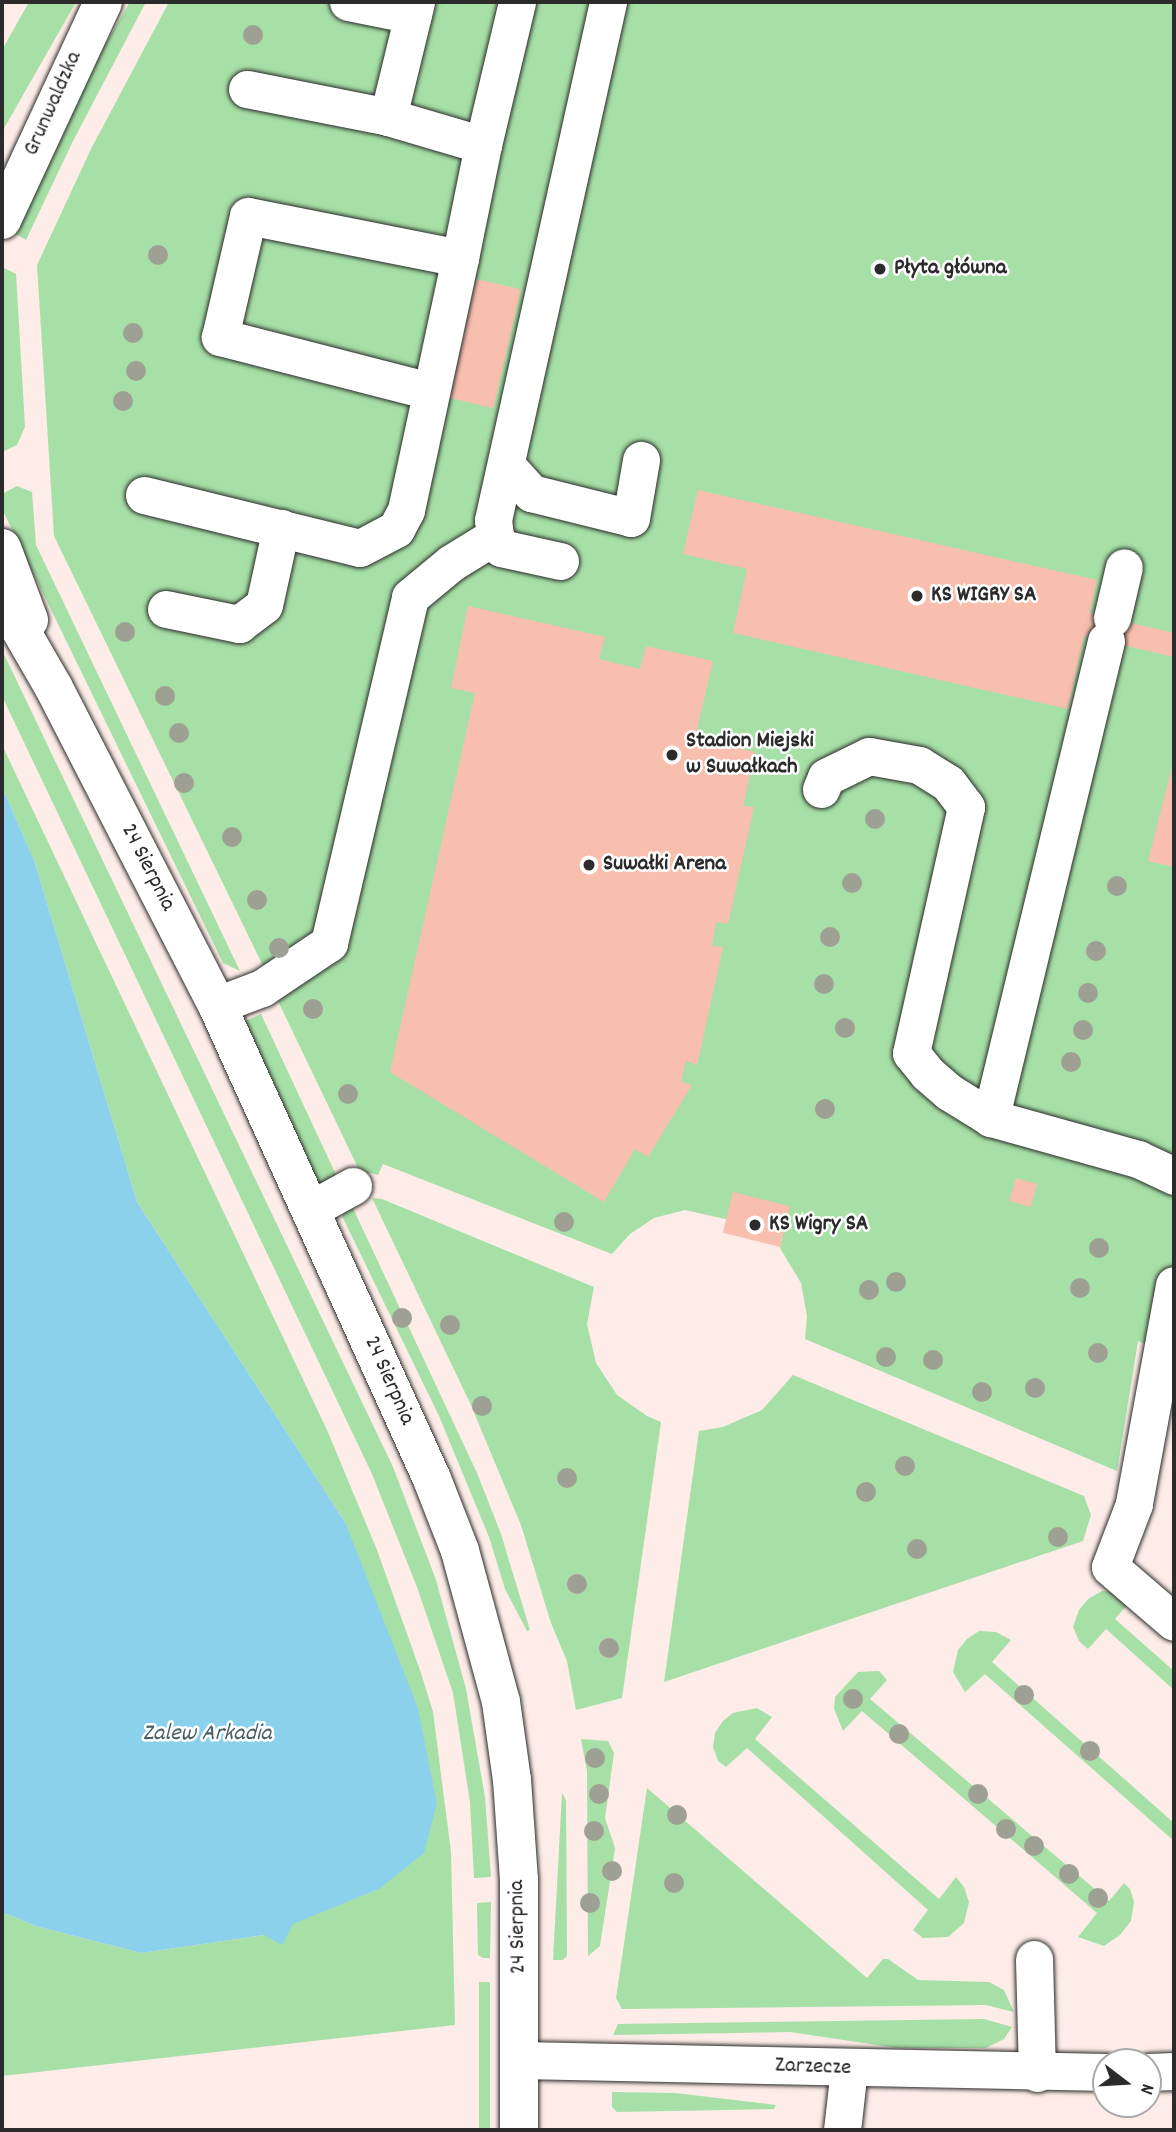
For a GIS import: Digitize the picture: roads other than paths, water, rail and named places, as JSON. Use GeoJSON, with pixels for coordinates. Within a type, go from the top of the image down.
{"type":"FeatureCollection","features":[{"type":"Feature","properties":{"kind":"main road","name":"Grunwaldzka"},"geometry":{"type":"LineString","coordinates":[[2,160],[96,14]]}},
{"type":"Feature","properties":{"kind":"main road","name":"Grunwaldzka"},"geometry":{"type":"LineString","coordinates":[[2,220],[96,14]]}},
{"type":"Feature","properties":{"kind":"main road","name":"24 Sierpnia"},"geometry":{"type":"LineString","coordinates":[[2,548],[54,688]]}},
{"type":"Feature","properties":{"kind":"main road","name":"24 Sierpnia"},"geometry":{"type":"LineString","coordinates":[[2,598],[54,688],[217,1005],[432,1479],[460,1551],[501,1702],[512,1780],[519,1880],[519,2130]]}},
{"type":"Feature","properties":{"kind":"street"},"geometry":{"type":"LineString","coordinates":[[348,2],[414,8],[388,117]]}},
{"type":"Feature","properties":{"kind":"street"},"geometry":{"type":"LineString","coordinates":[[144,495],[360,548],[396,529],[406,510],[483,145],[517,2]]}},
{"type":"Feature","properties":{"kind":"street"},"geometry":{"type":"LineString","coordinates":[[560,561],[501,548],[495,536],[493,520],[608,2]]}},
{"type":"Feature","properties":{"kind":"street"},"geometry":{"type":"LineString","coordinates":[[247,89],[388,117],[483,145]]}},
{"type":"Feature","properties":{"kind":"street"},"geometry":{"type":"LineString","coordinates":[[430,391],[220,337],[248,216],[460,258]]}},
{"type":"Feature","properties":{"kind":"street"},"geometry":{"type":"LineString","coordinates":[[506,464],[531,493],[631,518],[641,460]]}},
{"type":"Feature","properties":{"kind":"street"},"geometry":{"type":"LineString","coordinates":[[166,609],[239,624],[264,605],[281,528]]}},
{"type":"Feature","properties":{"kind":"street"},"geometry":{"type":"LineString","coordinates":[[217,1005],[262,988],[329,943],[410,597],[451,563],[495,536]]}},
{"type":"Feature","properties":{"kind":"street"},"geometry":{"type":"LineString","coordinates":[[992,1118],[1124,567]]}},
{"type":"Feature","properties":{"kind":"street"},"geometry":{"type":"LineString","coordinates":[[821,789],[826,777],[869,756],[919,765],[948,783],[965,807],[911,1053],[927,1073],[949,1092],[992,1118],[1138,1159],[1174,1177]]}},
{"type":"Feature","properties":{"kind":"street"},"geometry":{"type":"LineString","coordinates":[[311,1209],[354,1186]]}},
{"type":"Feature","properties":{"kind":"street"},"geometry":{"type":"LineString","coordinates":[[1174,1285],[1134,1504],[1110,1567],[1174,1622]]}},
{"type":"Feature","properties":{"kind":"street"},"geometry":{"type":"LineString","coordinates":[[1034,1959],[1037,2073]]}},
{"type":"Feature","properties":{"kind":"street","name":"Zarzecze"},"geometry":{"type":"LineString","coordinates":[[520,2060],[1092,2072]]}},
{"type":"Feature","properties":{"kind":"street"},"geometry":{"type":"LineString","coordinates":[[842,2130],[849,2069]]}},
{"type":"Feature","properties":{"kind":"water","name":"Zalew Arkadia"},"geometry":{"type":"Polygon","coordinates":[[[2,787],[34,860],[137,1202],[345,1522],[418,1708],[437,1804],[424,1853],[379,1889],[293,1924],[282,1945],[264,1935],[141,1953],[36,1926],[2,1912],[2,787]]]}},
{"type":"Feature","properties":{"kind":"place","name":"Płyta główna"},"geometry":{"type":"Point","coordinates":[880,269]}},
{"type":"Feature","properties":{"kind":"place","name":"KS WIGRY SA"},"geometry":{"type":"Point","coordinates":[917,596]}},
{"type":"Feature","properties":{"kind":"place","name":"Stadion Miejski w Suwałkach"},"geometry":{"type":"Point","coordinates":[672,755]}},
{"type":"Feature","properties":{"kind":"place","name":"Suwałki Arena"},"geometry":{"type":"Point","coordinates":[589,865]}},
{"type":"Feature","properties":{"kind":"place","name":"KS Wigry SA"},"geometry":{"type":"Point","coordinates":[755,1225]}}]}
